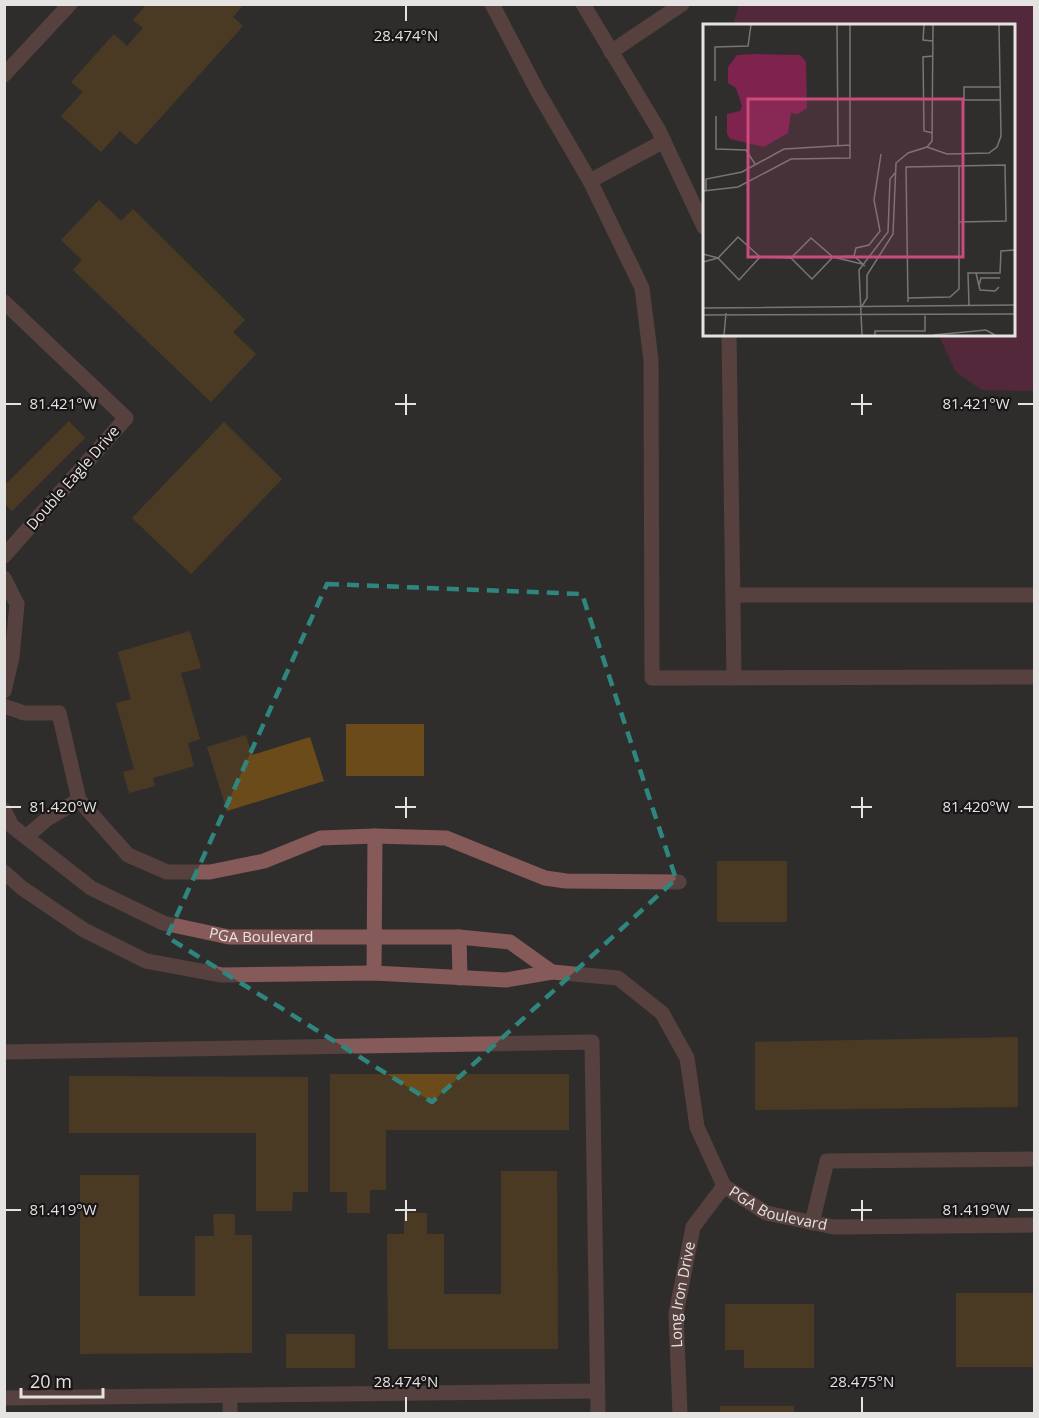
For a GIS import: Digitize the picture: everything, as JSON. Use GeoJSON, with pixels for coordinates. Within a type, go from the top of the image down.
{"type":"FeatureCollection","features":[{"type":"Feature","properties":{"kind":"street"},"geometry":{"type":"LineString","coordinates":[[4,75],[70,4]]}},
{"type":"Feature","properties":{"kind":"street"},"geometry":{"type":"LineString","coordinates":[[492,4],[538,92],[590,181],[642,288],[651,360],[652,678],[1035,677]]}},
{"type":"Feature","properties":{"kind":"street"},"geometry":{"type":"LineString","coordinates":[[583,4],[664,141],[703,223]]}},
{"type":"Feature","properties":{"kind":"street"},"geometry":{"type":"LineString","coordinates":[[611,52],[682,4]]}},
{"type":"Feature","properties":{"kind":"street"},"geometry":{"type":"LineString","coordinates":[[590,181],[664,141]]}},
{"type":"Feature","properties":{"kind":"street","name":"Double Eagle Drive"},"geometry":{"type":"LineString","coordinates":[[4,302],[126,418],[4,556]]}},
{"type":"Feature","properties":{"kind":"street"},"geometry":{"type":"LineString","coordinates":[[729,336],[735,678]]}},
{"type":"Feature","properties":{"kind":"street"},"geometry":{"type":"LineString","coordinates":[[4,578],[17,604],[12,657],[4,691]]}},
{"type":"Feature","properties":{"kind":"street"},"geometry":{"type":"LineString","coordinates":[[733,596],[1035,595]]}},
{"type":"Feature","properties":{"kind":"street"},"geometry":{"type":"LineString","coordinates":[[4,706],[24,713],[59,713],[79,800],[128,855],[167,872],[210,872],[264,861],[321,838],[375,836],[446,838],[545,878],[566,881],[679,882]]}},
{"type":"Feature","properties":{"kind":"street"},"geometry":{"type":"LineString","coordinates":[[26,837],[47,819],[79,800]]}},
{"type":"Feature","properties":{"kind":"street","name":"PGA Boulevard"},"geometry":{"type":"LineString","coordinates":[[4,810],[12,826],[91,888],[164,923],[229,937],[459,937],[510,942],[552,972]]}},
{"type":"Feature","properties":{"kind":"street"},"geometry":{"type":"LineString","coordinates":[[374,973],[375,836]]}},
{"type":"Feature","properties":{"kind":"street","name":"PGA Boulevard"},"geometry":{"type":"LineString","coordinates":[[4,872],[22,888],[84,930],[146,961],[222,975],[374,973],[506,980],[552,972],[618,978],[662,1013],[687,1058],[697,1127],[724,1186],[765,1213],[834,1227],[1035,1225]]}},
{"type":"Feature","properties":{"kind":"street"},"geometry":{"type":"LineString","coordinates":[[459,937],[460,978]]}},
{"type":"Feature","properties":{"kind":"street"},"geometry":{"type":"LineString","coordinates":[[4,1052],[592,1042],[598,1413]]}},
{"type":"Feature","properties":{"kind":"street"},"geometry":{"type":"LineString","coordinates":[[813,1223],[827,1161],[1035,1159]]}},
{"type":"Feature","properties":{"kind":"street","name":"Long Iron Drive"},"geometry":{"type":"LineString","coordinates":[[680,1413],[676,1314],[693,1227],[724,1186]]}},
{"type":"Feature","properties":{"kind":"street"},"geometry":{"type":"LineString","coordinates":[[4,1398],[597,1391]]}},
{"type":"Feature","properties":{"kind":"street"},"geometry":{"type":"LineString","coordinates":[[230,1396],[230,1413]]}},
{"type":"Feature","properties":{"kind":"highlighted area"},"geometry":{"type":"Polygon","coordinates":[[[327,584],[582,594],[676,879],[432,1102],[167,937],[327,584]]]}},
{"type":"Feature","properties":{"kind":"shaded area"},"geometry":{"type":"Polygon","coordinates":[[[739,5],[1034,5],[1034,391],[982,390],[956,372],[939,336],[1015,336],[1015,24],[733,24],[739,5]]]}},
{"type":"Feature","properties":{"kind":"building"},"geometry":{"type":"Polygon","coordinates":[[[147,4],[244,4],[233,17],[243,26],[136,145],[120,131],[101,152],[61,116],[83,92],[71,82],[114,34],[127,46],[143,28],[133,20],[147,4]]]}},
{"type":"Feature","properties":{"kind":"building"},"geometry":{"type":"Polygon","coordinates":[[[99,200],[121,221],[133,209],[245,320],[233,332],[256,354],[211,402],[73,270],[82,260],[61,240],[99,200]]]}},
{"type":"Feature","properties":{"kind":"building"},"geometry":{"type":"Polygon","coordinates":[[[69,421],[85,438],[12,511],[4,503],[4,486],[69,421]]]}},
{"type":"Feature","properties":{"kind":"building"},"geometry":{"type":"Polygon","coordinates":[[[224,422],[282,479],[191,574],[132,518],[224,422]]]}},
{"type":"Feature","properties":{"kind":"building"},"geometry":{"type":"Polygon","coordinates":[[[190,631],[201,668],[181,673],[200,739],[188,743],[194,766],[153,778],[155,786],[129,793],[123,772],[134,769],[116,703],[131,699],[118,652],[190,631]]]}},
{"type":"Feature","properties":{"kind":"building"},"geometry":{"type":"Polygon","coordinates":[[[346,724],[424,724],[424,776],[346,776],[346,724]]]}},
{"type":"Feature","properties":{"kind":"building"},"geometry":{"type":"Polygon","coordinates":[[[246,735],[252,755],[310,737],[324,781],[227,811],[207,747],[246,735]]]}},
{"type":"Feature","properties":{"kind":"building"},"geometry":{"type":"Polygon","coordinates":[[[717,861],[787,861],[787,922],[717,922],[717,861]]]}},
{"type":"Feature","properties":{"kind":"building"},"geometry":{"type":"Polygon","coordinates":[[[1018,1037],[1018,1107],[755,1110],[755,1042],[1018,1037]]]}},
{"type":"Feature","properties":{"kind":"building"},"geometry":{"type":"Polygon","coordinates":[[[330,1074],[569,1074],[569,1130],[386,1130],[386,1190],[370,1190],[370,1213],[347,1213],[347,1192],[330,1192],[330,1074]]]}},
{"type":"Feature","properties":{"kind":"building"},"geometry":{"type":"Polygon","coordinates":[[[69,1076],[308,1077],[308,1192],[293,1192],[292,1211],[256,1211],[256,1133],[69,1133],[69,1076]]]}},
{"type":"Feature","properties":{"kind":"building"},"geometry":{"type":"Polygon","coordinates":[[[501,1171],[557,1171],[558,1349],[388,1349],[387,1234],[404,1234],[404,1213],[427,1213],[427,1234],[444,1234],[444,1294],[501,1294],[501,1171]]]}},
{"type":"Feature","properties":{"kind":"building"},"geometry":{"type":"Polygon","coordinates":[[[80,1175],[139,1175],[139,1296],[195,1296],[195,1236],[214,1236],[213,1214],[235,1214],[235,1235],[252,1235],[252,1353],[80,1354],[80,1175]]]}},
{"type":"Feature","properties":{"kind":"building"},"geometry":{"type":"Polygon","coordinates":[[[956,1293],[1034,1293],[1034,1367],[956,1367],[956,1293]]]}},
{"type":"Feature","properties":{"kind":"building"},"geometry":{"type":"Polygon","coordinates":[[[725,1304],[814,1304],[814,1368],[744,1368],[744,1350],[725,1350],[725,1304]]]}},
{"type":"Feature","properties":{"kind":"building"},"geometry":{"type":"Polygon","coordinates":[[[286,1334],[355,1334],[355,1368],[286,1368],[286,1334]]]}},
{"type":"Feature","properties":{"kind":"building"},"geometry":{"type":"Polygon","coordinates":[[[720,1406],[794,1406],[794,1414],[720,1414],[720,1406]]]}}]}
